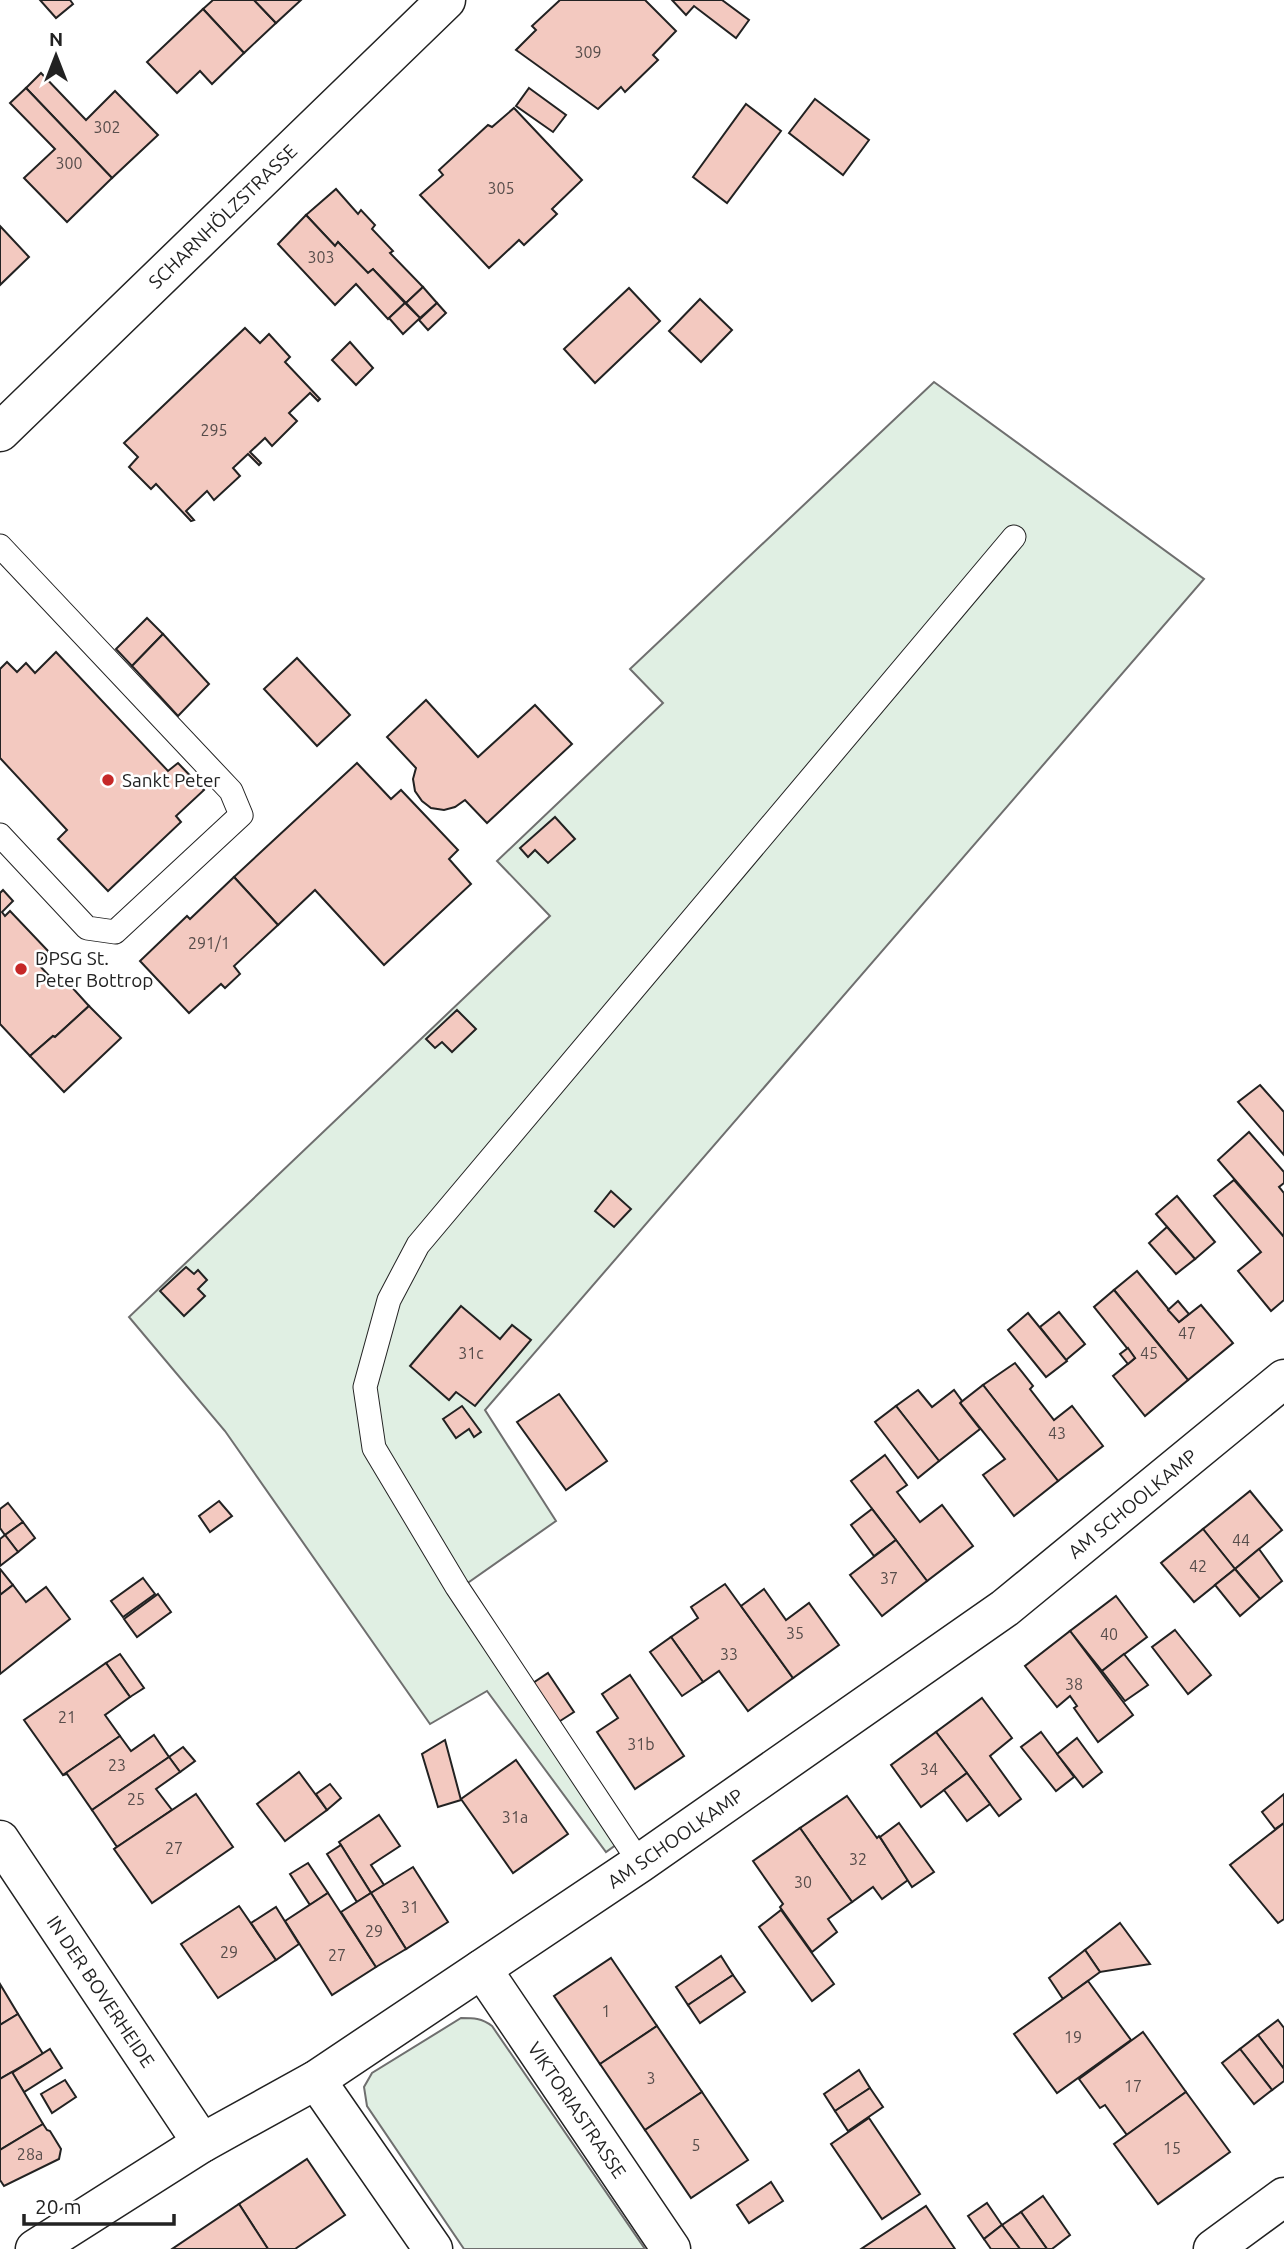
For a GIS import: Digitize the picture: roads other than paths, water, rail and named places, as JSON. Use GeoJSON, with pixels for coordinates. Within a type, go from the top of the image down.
{"type":"FeatureCollection","features":[{"type":"Feature","properties":{"kind":"street","name":"SCHARNHÖLZSTRASSE"},"geometry":{"type":"LineString","coordinates":[[0,432],[446,0]]}},
{"type":"Feature","properties":{"kind":"street","name":"AM SCHOOLKAMP"},"geometry":{"type":"LineString","coordinates":[[35,2249],[202,2143],[316,2080],[640,1863],[1005,1608],[1284,1379]]}},
{"type":"Feature","properties":{"kind":"street","name":"IN DER BOVERHEIDE"},"geometry":{"type":"LineString","coordinates":[[0,1840],[202,2143]]}},
{"type":"Feature","properties":{"kind":"street","name":"VIKTORIASTRASSE"},"geometry":{"type":"LineString","coordinates":[[482,1969],[671,2249]]}},
{"type":"Feature","properties":{"kind":"street"},"geometry":{"type":"LineString","coordinates":[[316,2080],[433,2249]]}},
{"type":"Feature","properties":{"kind":"street"},"geometry":{"type":"LineString","coordinates":[[1213,2249],[1284,2197]]}},
{"type":"Feature","properties":{"kind":"lane"},"geometry":{"type":"LineString","coordinates":[[640,1863],[457,1587],[374,1448],[365,1387],[389,1300],[418,1245],[1014,537]]}},
{"type":"Feature","properties":{"kind":"lane"},"geometry":{"type":"LineString","coordinates":[[0,546],[231,791],[241,815],[115,932],[87,928],[0,835]]}},
{"type":"Feature","properties":{"kind":"place","name":"Sankt Peter"},"geometry":{"type":"Point","coordinates":[108,780]}},
{"type":"Feature","properties":{"kind":"place","name":"DPSG St. Peter Bottrop"},"geometry":{"type":"Point","coordinates":[21,969]}}]}
